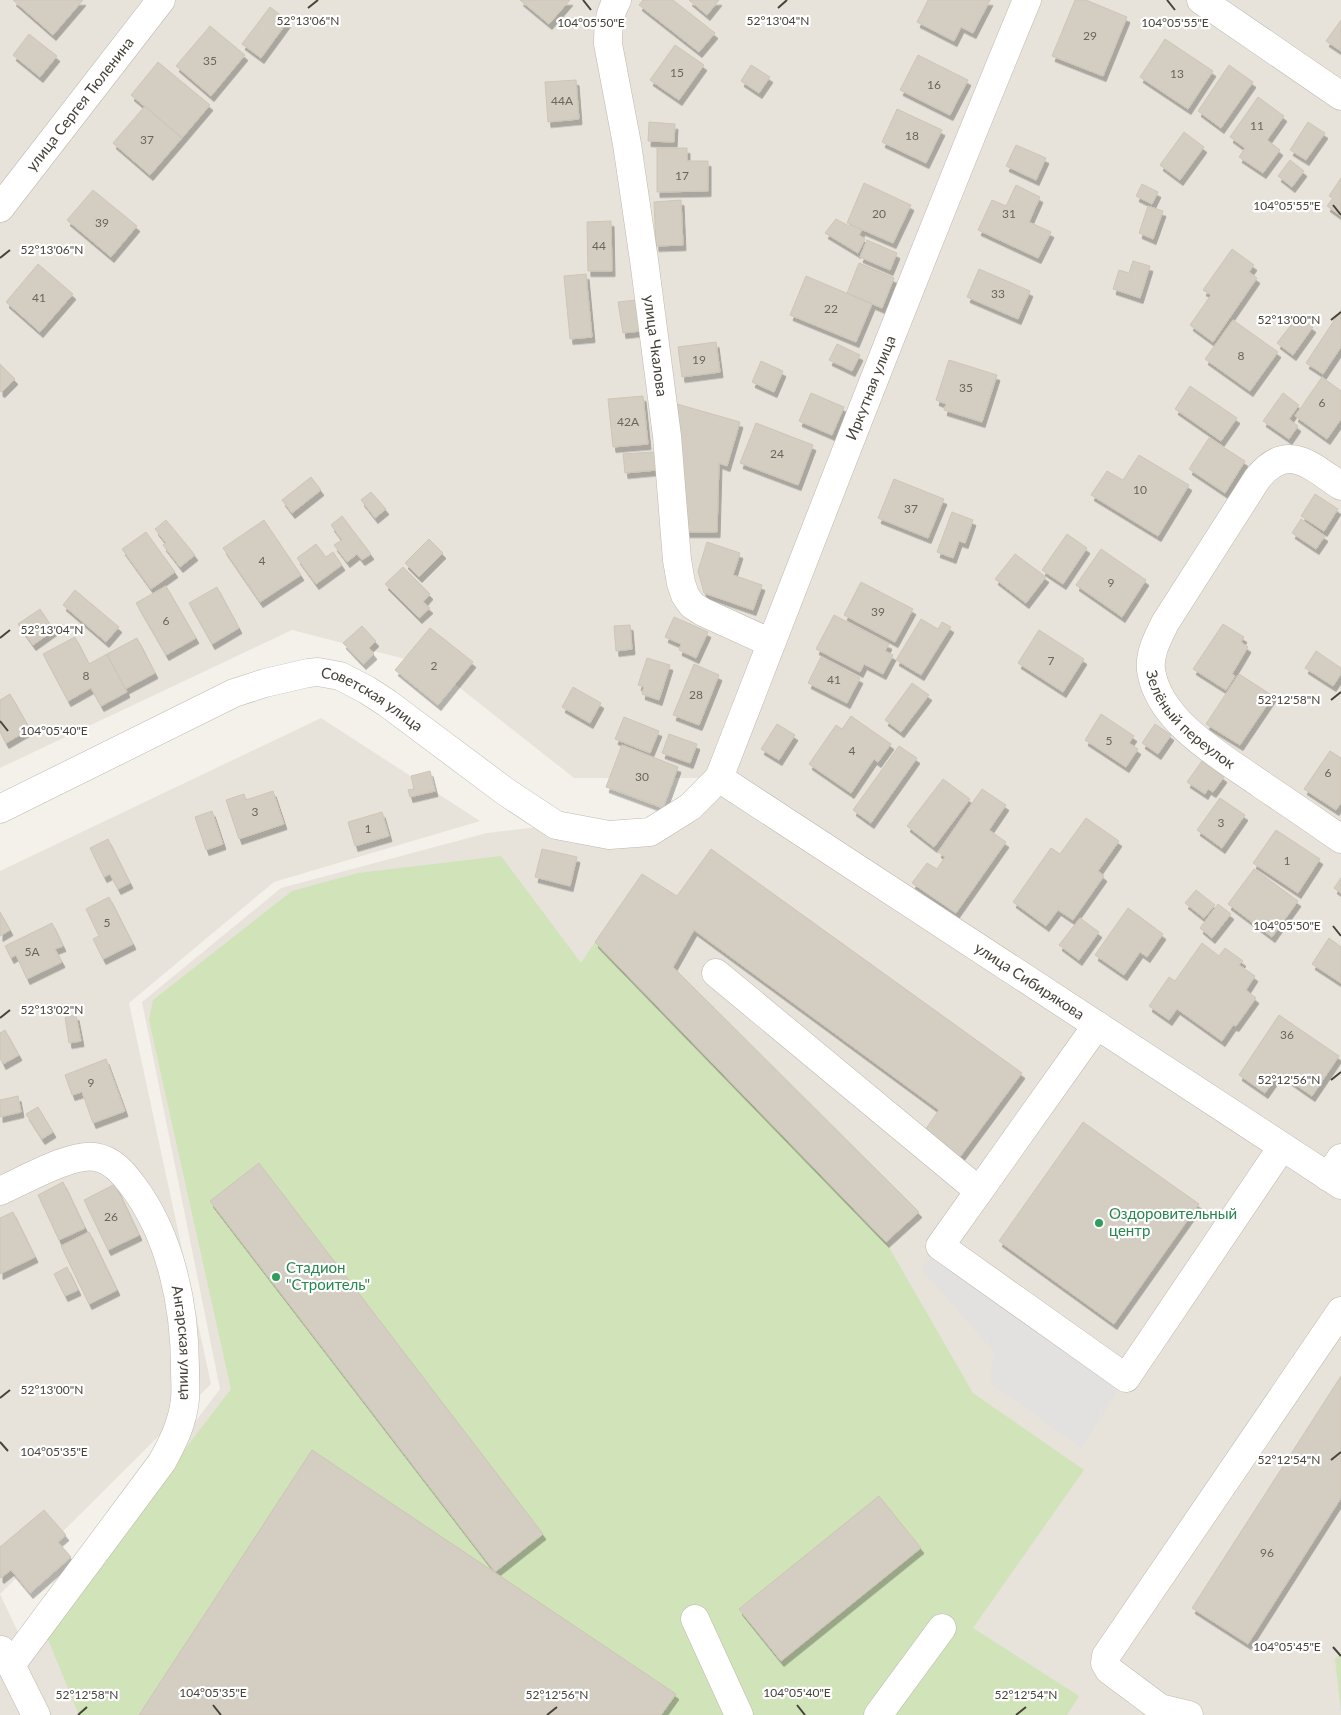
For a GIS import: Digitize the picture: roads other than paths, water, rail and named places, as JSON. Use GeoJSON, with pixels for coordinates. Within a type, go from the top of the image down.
{"type":"FeatureCollection","features":[{"type":"Feature","properties":{"kind":"street","name":"улица Сергея Тюленина"},"geometry":{"type":"LineString","coordinates":[[0,208],[161,0]]}},
{"type":"Feature","properties":{"kind":"street","name":"улица Чкалова"},"geometry":{"type":"LineString","coordinates":[[617,0],[610,14],[608,44],[647,280],[667,436],[680,583],[692,605],[772,644]]}},
{"type":"Feature","properties":{"kind":"street","name":"Иркутная улица"},"geometry":{"type":"LineString","coordinates":[[719,778],[851,437],[1027,0]]}},
{"type":"Feature","properties":{"kind":"street"},"geometry":{"type":"LineString","coordinates":[[1201,0],[1341,96]]}},
{"type":"Feature","properties":{"kind":"street","name":"Зелёный переулок"},"geometry":{"type":"LineString","coordinates":[[1341,486],[1300,460],[1291,458],[1276,461],[1269,465],[1257,479],[1165,624],[1157,639],[1152,656],[1151,669],[1154,684],[1170,711],[1198,740],[1341,839]]}},
{"type":"Feature","properties":{"kind":"street","name":"Советская улица"},"geometry":{"type":"LineString","coordinates":[[0,809],[234,694],[265,683],[318,672],[340,676],[367,690],[413,721],[506,792],[556,825],[609,835],[650,832],[690,806],[719,778]]}},
{"type":"Feature","properties":{"kind":"street","name":"улица Сибирякова"},"geometry":{"type":"LineString","coordinates":[[719,778],[1282,1147],[1337,1173]]}},
{"type":"Feature","properties":{"kind":"street"},"geometry":{"type":"LineString","coordinates":[[716,973],[978,1191]]}},
{"type":"Feature","properties":{"kind":"street"},"geometry":{"type":"LineString","coordinates":[[1097,1025],[940,1246],[1126,1378],[1282,1147]]}},
{"type":"Feature","properties":{"kind":"street","name":"Ангарская улица"},"geometry":{"type":"LineString","coordinates":[[0,1191],[53,1166],[84,1157],[94,1157],[115,1165],[136,1191],[156,1223],[175,1279],[185,1337],[185,1397],[183,1416],[170,1448],[162,1462],[6,1657]]}},
{"type":"Feature","properties":{"kind":"street"},"geometry":{"type":"LineString","coordinates":[[1189,1715],[1160,1708],[1109,1670],[1105,1663],[1106,1656],[1341,1311]]}},
{"type":"Feature","properties":{"kind":"street"},"geometry":{"type":"LineString","coordinates":[[695,1619],[739,1715]]}},
{"type":"Feature","properties":{"kind":"street"},"geometry":{"type":"LineString","coordinates":[[878,1715],[942,1628]]}},
{"type":"Feature","properties":{"kind":"street"},"geometry":{"type":"LineString","coordinates":[[6,1657],[36,1715]]}},
{"type":"Feature","properties":{"kind":"place","name":"Оздоровительный центр"},"geometry":{"type":"Point","coordinates":[1099,1223]}},
{"type":"Feature","properties":{"kind":"place","name":"Стадион \"Строитель\""},"geometry":{"type":"Point","coordinates":[276,1277]}}]}
